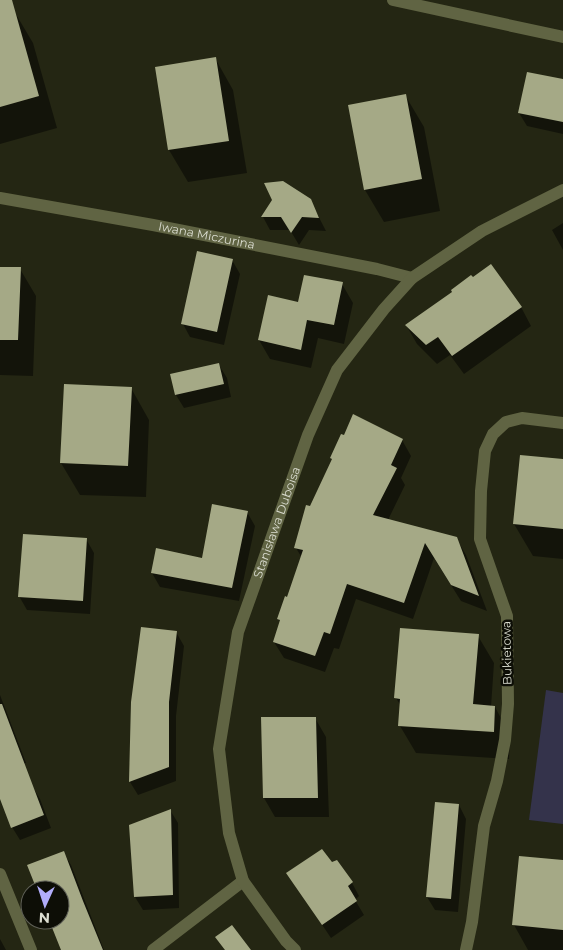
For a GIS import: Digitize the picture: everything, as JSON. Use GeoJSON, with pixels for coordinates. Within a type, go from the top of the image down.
{"type":"FeatureCollection","features":[{"type":"Feature","properties":{"kind":"street"},"geometry":{"type":"LineString","coordinates":[[393,0],[563,37]]}},
{"type":"Feature","properties":{"kind":"street","name":"Stanisława Duboisa"},"geometry":{"type":"LineString","coordinates":[[295,950],[286,942],[242,881],[229,833],[220,749],[238,632],[308,435],[338,370],[384,309],[412,278],[482,231],[563,190]]}},
{"type":"Feature","properties":{"kind":"street","name":"Iwana Miczurina"},"geometry":{"type":"LineString","coordinates":[[0,198],[180,230],[412,278]]}},
{"type":"Feature","properties":{"kind":"street","name":"Bukietowa"},"geometry":{"type":"LineString","coordinates":[[466,950],[472,922],[484,826],[497,782],[505,740],[508,704],[506,616],[480,538],[481,491],[485,452],[493,434],[506,422],[522,418],[563,422]]}},
{"type":"Feature","properties":{"kind":"street"},"geometry":{"type":"LineString","coordinates":[[0,874],[31,950]]}},
{"type":"Feature","properties":{"kind":"street"},"geometry":{"type":"LineString","coordinates":[[153,950],[242,881]]}},
{"type":"Feature","properties":{"kind":"shaded area"},"geometry":{"type":"Polygon","coordinates":[[[546,690],[563,693],[563,824],[529,820],[546,690]]]}},
{"type":"Feature","properties":{"kind":"building"},"geometry":{"type":"Polygon","coordinates":[[[0,0],[12,0],[39,96],[0,107],[0,0]]]}},
{"type":"Feature","properties":{"kind":"building"},"geometry":{"type":"Polygon","coordinates":[[[216,57],[229,141],[168,150],[155,67],[216,57]]]}},
{"type":"Feature","properties":{"kind":"building"},"geometry":{"type":"Polygon","coordinates":[[[527,72],[563,79],[563,122],[518,113],[527,72]]]}},
{"type":"Feature","properties":{"kind":"building"},"geometry":{"type":"Polygon","coordinates":[[[406,94],[422,179],[364,190],[348,105],[406,94]]]}},
{"type":"Feature","properties":{"kind":"building"},"geometry":{"type":"Polygon","coordinates":[[[283,181],[311,199],[319,218],[302,217],[291,233],[281,217],[261,217],[272,200],[264,183],[283,181]]]}},
{"type":"Feature","properties":{"kind":"building"},"geometry":{"type":"Polygon","coordinates":[[[197,251],[233,259],[217,332],[181,324],[197,251]]]}},
{"type":"Feature","properties":{"kind":"building"},"geometry":{"type":"Polygon","coordinates":[[[491,264],[522,307],[452,356],[438,337],[426,345],[405,325],[452,292],[451,290],[471,275],[473,277],[491,264]]]}},
{"type":"Feature","properties":{"kind":"building"},"geometry":{"type":"Polygon","coordinates":[[[0,267],[21,267],[18,340],[0,340],[0,267]]]}},
{"type":"Feature","properties":{"kind":"building"},"geometry":{"type":"Polygon","coordinates":[[[304,275],[343,282],[334,325],[307,320],[301,350],[258,340],[268,295],[298,302],[304,275]]]}},
{"type":"Feature","properties":{"kind":"building"},"geometry":{"type":"Polygon","coordinates":[[[219,363],[224,384],[175,395],[170,374],[219,363]]]}},
{"type":"Feature","properties":{"kind":"building"},"geometry":{"type":"Polygon","coordinates":[[[64,384],[132,387],[128,466],[60,463],[64,384]]]}},
{"type":"Feature","properties":{"kind":"building"},"geometry":{"type":"Polygon","coordinates":[[[353,414],[403,439],[391,465],[397,468],[373,515],[457,537],[479,596],[451,585],[425,543],[404,603],[347,584],[330,634],[324,632],[315,656],[273,642],[280,620],[277,619],[285,596],[287,597],[303,550],[294,548],[306,505],[310,506],[332,459],[330,458],[341,434],[344,435],[353,414]]]}},
{"type":"Feature","properties":{"kind":"building"},"geometry":{"type":"Polygon","coordinates":[[[520,455],[563,459],[563,529],[513,524],[520,455]]]}},
{"type":"Feature","properties":{"kind":"building"},"geometry":{"type":"Polygon","coordinates":[[[212,504],[248,511],[232,588],[151,573],[156,548],[202,558],[212,504]]]}},
{"type":"Feature","properties":{"kind":"building"},"geometry":{"type":"Polygon","coordinates":[[[23,534],[87,538],[83,601],[18,597],[23,534]]]}},
{"type":"Feature","properties":{"kind":"building"},"geometry":{"type":"Polygon","coordinates":[[[141,627],[177,631],[169,702],[169,767],[129,782],[131,702],[141,627]]]}},
{"type":"Feature","properties":{"kind":"building"},"geometry":{"type":"Polygon","coordinates":[[[400,628],[479,634],[473,704],[495,706],[494,732],[398,726],[400,699],[394,698],[400,628]]]}},
{"type":"Feature","properties":{"kind":"building"},"geometry":{"type":"Polygon","coordinates":[[[0,704],[2,704],[44,815],[11,828],[0,799],[0,704]]]}},
{"type":"Feature","properties":{"kind":"building"},"geometry":{"type":"Polygon","coordinates":[[[261,717],[316,717],[318,798],[263,798],[261,717]]]}},
{"type":"Feature","properties":{"kind":"building"},"geometry":{"type":"Polygon","coordinates":[[[435,802],[459,804],[451,899],[426,897],[435,802]]]}},
{"type":"Feature","properties":{"kind":"building"},"geometry":{"type":"Polygon","coordinates":[[[171,809],[173,895],[134,897],[129,825],[171,809]]]}},
{"type":"Feature","properties":{"kind":"building"},"geometry":{"type":"Polygon","coordinates":[[[322,849],[332,862],[337,860],[353,882],[348,886],[357,901],[322,925],[286,873],[322,849]]]}},
{"type":"Feature","properties":{"kind":"building"},"geometry":{"type":"Polygon","coordinates":[[[64,851],[103,950],[61,950],[53,930],[70,930],[70,880],[33,880],[27,865],[64,851]]]}},
{"type":"Feature","properties":{"kind":"building"},"geometry":{"type":"Polygon","coordinates":[[[519,856],[563,860],[563,930],[512,925],[519,856]]]}},
{"type":"Feature","properties":{"kind":"building"},"geometry":{"type":"Polygon","coordinates":[[[232,925],[251,950],[225,950],[215,937],[232,925]]]}}]}
